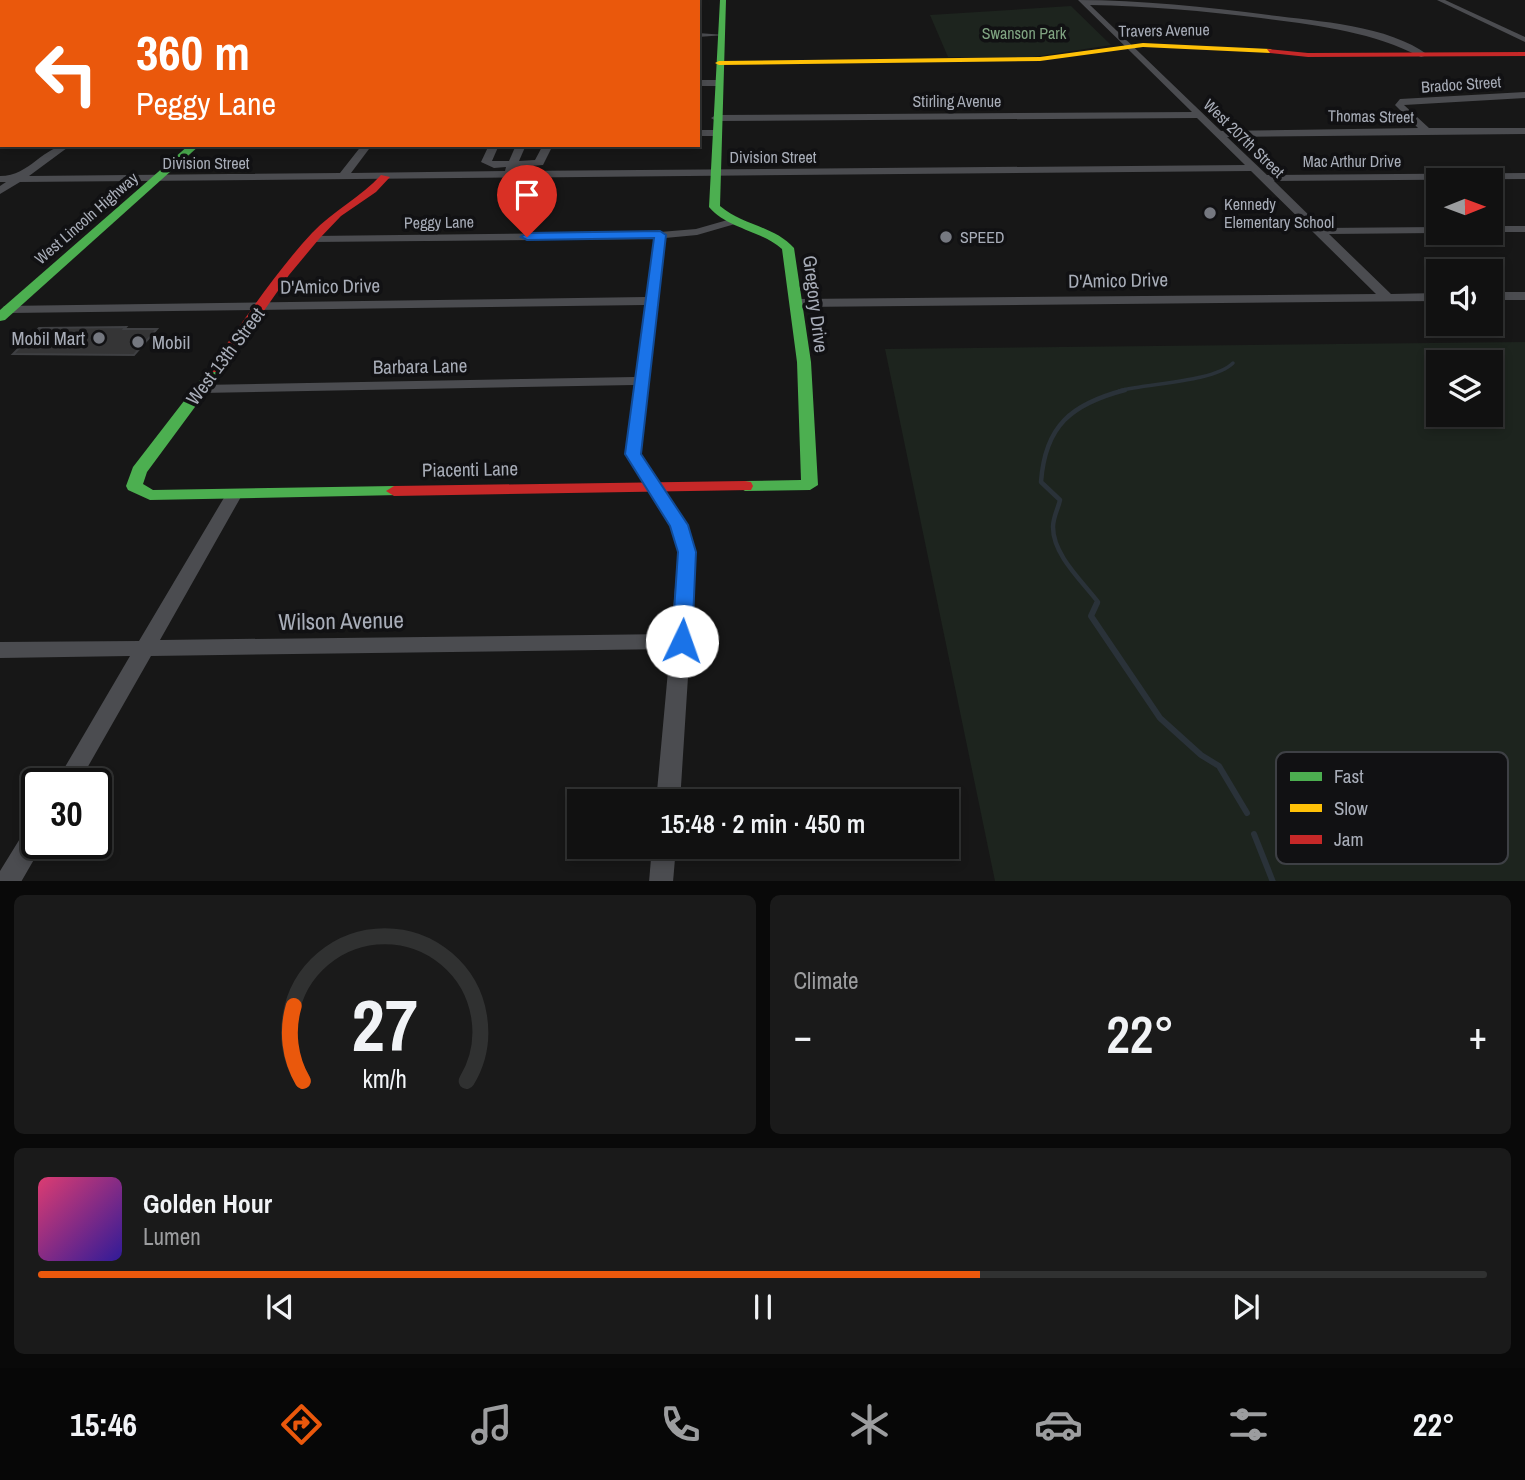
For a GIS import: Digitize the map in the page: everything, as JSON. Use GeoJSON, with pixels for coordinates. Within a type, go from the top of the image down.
{"type":"FeatureCollection","features":[{"type":"Feature","properties":{"kind":"street"},"geometry":{"type":"LineString","coordinates":[[723,0],[714,207],[731,222]]}},
{"type":"Feature","properties":{"kind":"street"},"geometry":{"type":"LineString","coordinates":[[1440,0],[1525,40]]}},
{"type":"Feature","properties":{"kind":"street"},"geometry":{"type":"LineString","coordinates":[[1082,2],[1178,6],[1352,28],[1390,38],[1423,55]]}},
{"type":"Feature","properties":{"kind":"street","name":"West 207th Street"},"geometry":{"type":"LineString","coordinates":[[1082,2],[1387,297]]}},
{"type":"Feature","properties":{"kind":"street"},"geometry":{"type":"LineString","coordinates":[[700,35],[722,35]]}},
{"type":"Feature","properties":{"kind":"street","name":"Travers Avenue"},"geometry":{"type":"LineString","coordinates":[[719,63],[1040,60],[1127,46],[1215,47],[1308,55],[1525,54]]}},
{"type":"Feature","properties":{"kind":"street"},"geometry":{"type":"LineString","coordinates":[[700,83],[718,83]]}},
{"type":"Feature","properties":{"kind":"street","name":"Bradoc Street"},"geometry":{"type":"LineString","coordinates":[[1428,132],[1399,105],[1403,101],[1525,94]]}},
{"type":"Feature","properties":{"kind":"street","name":"Stirling Avenue"},"geometry":{"type":"LineString","coordinates":[[700,132],[716,125],[1198,115]]}},
{"type":"Feature","properties":{"kind":"street","name":"Thomas Street"},"geometry":{"type":"LineString","coordinates":[[1217,134],[1306,131],[1525,131]]}},
{"type":"Feature","properties":{"kind":"street"},"geometry":{"type":"LineString","coordinates":[[0,191],[63,147]]}},
{"type":"Feature","properties":{"kind":"street","name":"West Lincoln Highway"},"geometry":{"type":"LineString","coordinates":[[5,313],[193,147]]}},
{"type":"Feature","properties":{"kind":"street"},"geometry":{"type":"LineString","coordinates":[[342,177],[365,147]]}},
{"type":"Feature","properties":{"kind":"street"},"geometry":{"type":"LineString","coordinates":[[493,147],[486,162],[510,170],[539,163],[547,147]]}},
{"type":"Feature","properties":{"kind":"street"},"geometry":{"type":"LineString","coordinates":[[510,170],[520,147]]}},
{"type":"Feature","properties":{"kind":"street","name":"Division Street"},"geometry":{"type":"LineString","coordinates":[[0,179],[385,177],[510,170],[714,173],[1252,168]]}},
{"type":"Feature","properties":{"kind":"street","name":"Mac Arthur Drive"},"geometry":{"type":"LineString","coordinates":[[1263,178],[1525,176]]}},
{"type":"Feature","properties":{"kind":"street","name":"West 13th Street"},"geometry":{"type":"LineString","coordinates":[[134,486],[139,471],[313,239],[333,217],[375,190],[385,177]]}},
{"type":"Feature","properties":{"kind":"street","name":"Peggy Lane"},"geometry":{"type":"LineString","coordinates":[[313,239],[660,235],[697,232],[731,222]]}},
{"type":"Feature","properties":{"kind":"street","name":"Gregory Drive"},"geometry":{"type":"LineString","coordinates":[[731,222],[775,236],[789,249],[798,303],[810,485]]}},
{"type":"Feature","properties":{"kind":"street"},"geometry":{"type":"LineString","coordinates":[[1503,229],[1525,229]]}},
{"type":"Feature","properties":{"kind":"street"},"geometry":{"type":"LineString","coordinates":[[1317,231],[1426,230]]}},
{"type":"Feature","properties":{"kind":"street"},"geometry":{"type":"LineString","coordinates":[[660,235],[633,454],[651,487],[679,525],[687,552],[669,789]]}},
{"type":"Feature","properties":{"kind":"street"},"geometry":{"type":"LineString","coordinates":[[1503,296],[1525,296]]}},
{"type":"Feature","properties":{"kind":"street","name":"D'Amico Drive"},"geometry":{"type":"LineString","coordinates":[[798,303],[1426,297]]}},
{"type":"Feature","properties":{"kind":"street","name":"D'Amico Drive"},"geometry":{"type":"LineString","coordinates":[[5,313],[262,306],[652,301]]}},
{"type":"Feature","properties":{"kind":"street","name":"Barbara Lane"},"geometry":{"type":"LineString","coordinates":[[200,388],[640,382]]}},
{"type":"Feature","properties":{"kind":"street","name":"Piacenti Lane"},"geometry":{"type":"LineString","coordinates":[[134,486],[150,495],[234,495],[810,485]]}},
{"type":"Feature","properties":{"kind":"street"},"geometry":{"type":"LineString","coordinates":[[76,768],[234,495]]}},
{"type":"Feature","properties":{"kind":"street","name":"Wilson Avenue"},"geometry":{"type":"LineString","coordinates":[[0,650],[682,641]]}},
{"type":"Feature","properties":{"kind":"street"},"geometry":{"type":"LineString","coordinates":[[7,881],[21,858]]}},
{"type":"Feature","properties":{"kind":"street"},"geometry":{"type":"LineString","coordinates":[[661,881],[663,859]]}},
{"type":"Feature","properties":{"kind":"green space","name":"Swanson Park"},"geometry":{"type":"Polygon","coordinates":[[[1071,6],[1111,45],[1033,57],[948,57],[930,15],[1071,6]]]}},
{"type":"Feature","properties":{"kind":"green space"},"geometry":{"type":"Polygon","coordinates":[[[1525,342],[1525,881],[995,881],[885,349],[1525,342]]]}},
{"type":"Feature","properties":{"kind":"building"},"geometry":{"type":"Polygon","coordinates":[[[126,327],[124,329],[157,329],[134,355],[13,354],[39,328],[126,327]]]}},
{"type":"Feature","properties":{"kind":"waterway"},"geometry":{"type":"LineString","coordinates":[[1119,391],[1196,378],[1224,369],[1233,363]]}},
{"type":"Feature","properties":{"kind":"waterway"},"geometry":{"type":"LineString","coordinates":[[1096,605],[1098,602],[1058,548],[1053,527],[1060,500],[1041,482],[1048,446],[1064,420],[1090,402],[1125,390]]}},
{"type":"Feature","properties":{"kind":"waterway"},"geometry":{"type":"LineString","coordinates":[[1096,605],[1091,616],[1160,718],[1201,755],[1219,766],[1247,813]]}},
{"type":"Feature","properties":{"kind":"waterway"},"geometry":{"type":"LineString","coordinates":[[1254,834],[1273,881]]}},
{"type":"Feature","properties":{"kind":"traffic: fast"},"geometry":{"type":"LineString","coordinates":[[723,0],[714,207],[731,220],[771,235],[788,248],[804,362],[810,485],[745,486]]}},
{"type":"Feature","properties":{"kind":"traffic: fast"},"geometry":{"type":"LineString","coordinates":[[0,317],[193,147]]}},
{"type":"Feature","properties":{"kind":"traffic: fast"},"geometry":{"type":"LineString","coordinates":[[216,369],[139,471],[134,486],[150,495],[394,491]]}},
{"type":"Feature","properties":{"kind":"traffic: slow"},"geometry":{"type":"LineString","coordinates":[[719,63],[1040,59],[1143,45],[1270,51]]}},
{"type":"Feature","properties":{"kind":"traffic: jam"},"geometry":{"type":"LineString","coordinates":[[1270,51],[1308,55],[1525,54]]}},
{"type":"Feature","properties":{"kind":"traffic: jam"},"geometry":{"type":"LineString","coordinates":[[216,369],[285,273],[315,237],[337,214],[385,177]]}},
{"type":"Feature","properties":{"kind":"traffic: jam"},"geometry":{"type":"LineString","coordinates":[[394,491],[745,486]]}},
{"type":"Feature","properties":{"kind":"place","name":"Kennedy Elementary School"},"geometry":{"type":"Point","coordinates":[1210,213]}},
{"type":"Feature","properties":{"kind":"place","name":"SPEED"},"geometry":{"type":"Point","coordinates":[946,237]}},
{"type":"Feature","properties":{"kind":"place","name":"Mobil Mart"},"geometry":{"type":"Point","coordinates":[99,338]}},
{"type":"Feature","properties":{"kind":"place","name":"Mobil"},"geometry":{"type":"Point","coordinates":[138,342]}},
{"type":"Feature","properties":{"kind":"route"},"geometry":{"type":"LineString","coordinates":[[527,237],[660,235],[633,454],[651,487],[679,525],[687,552],[682,641]]}}]}
